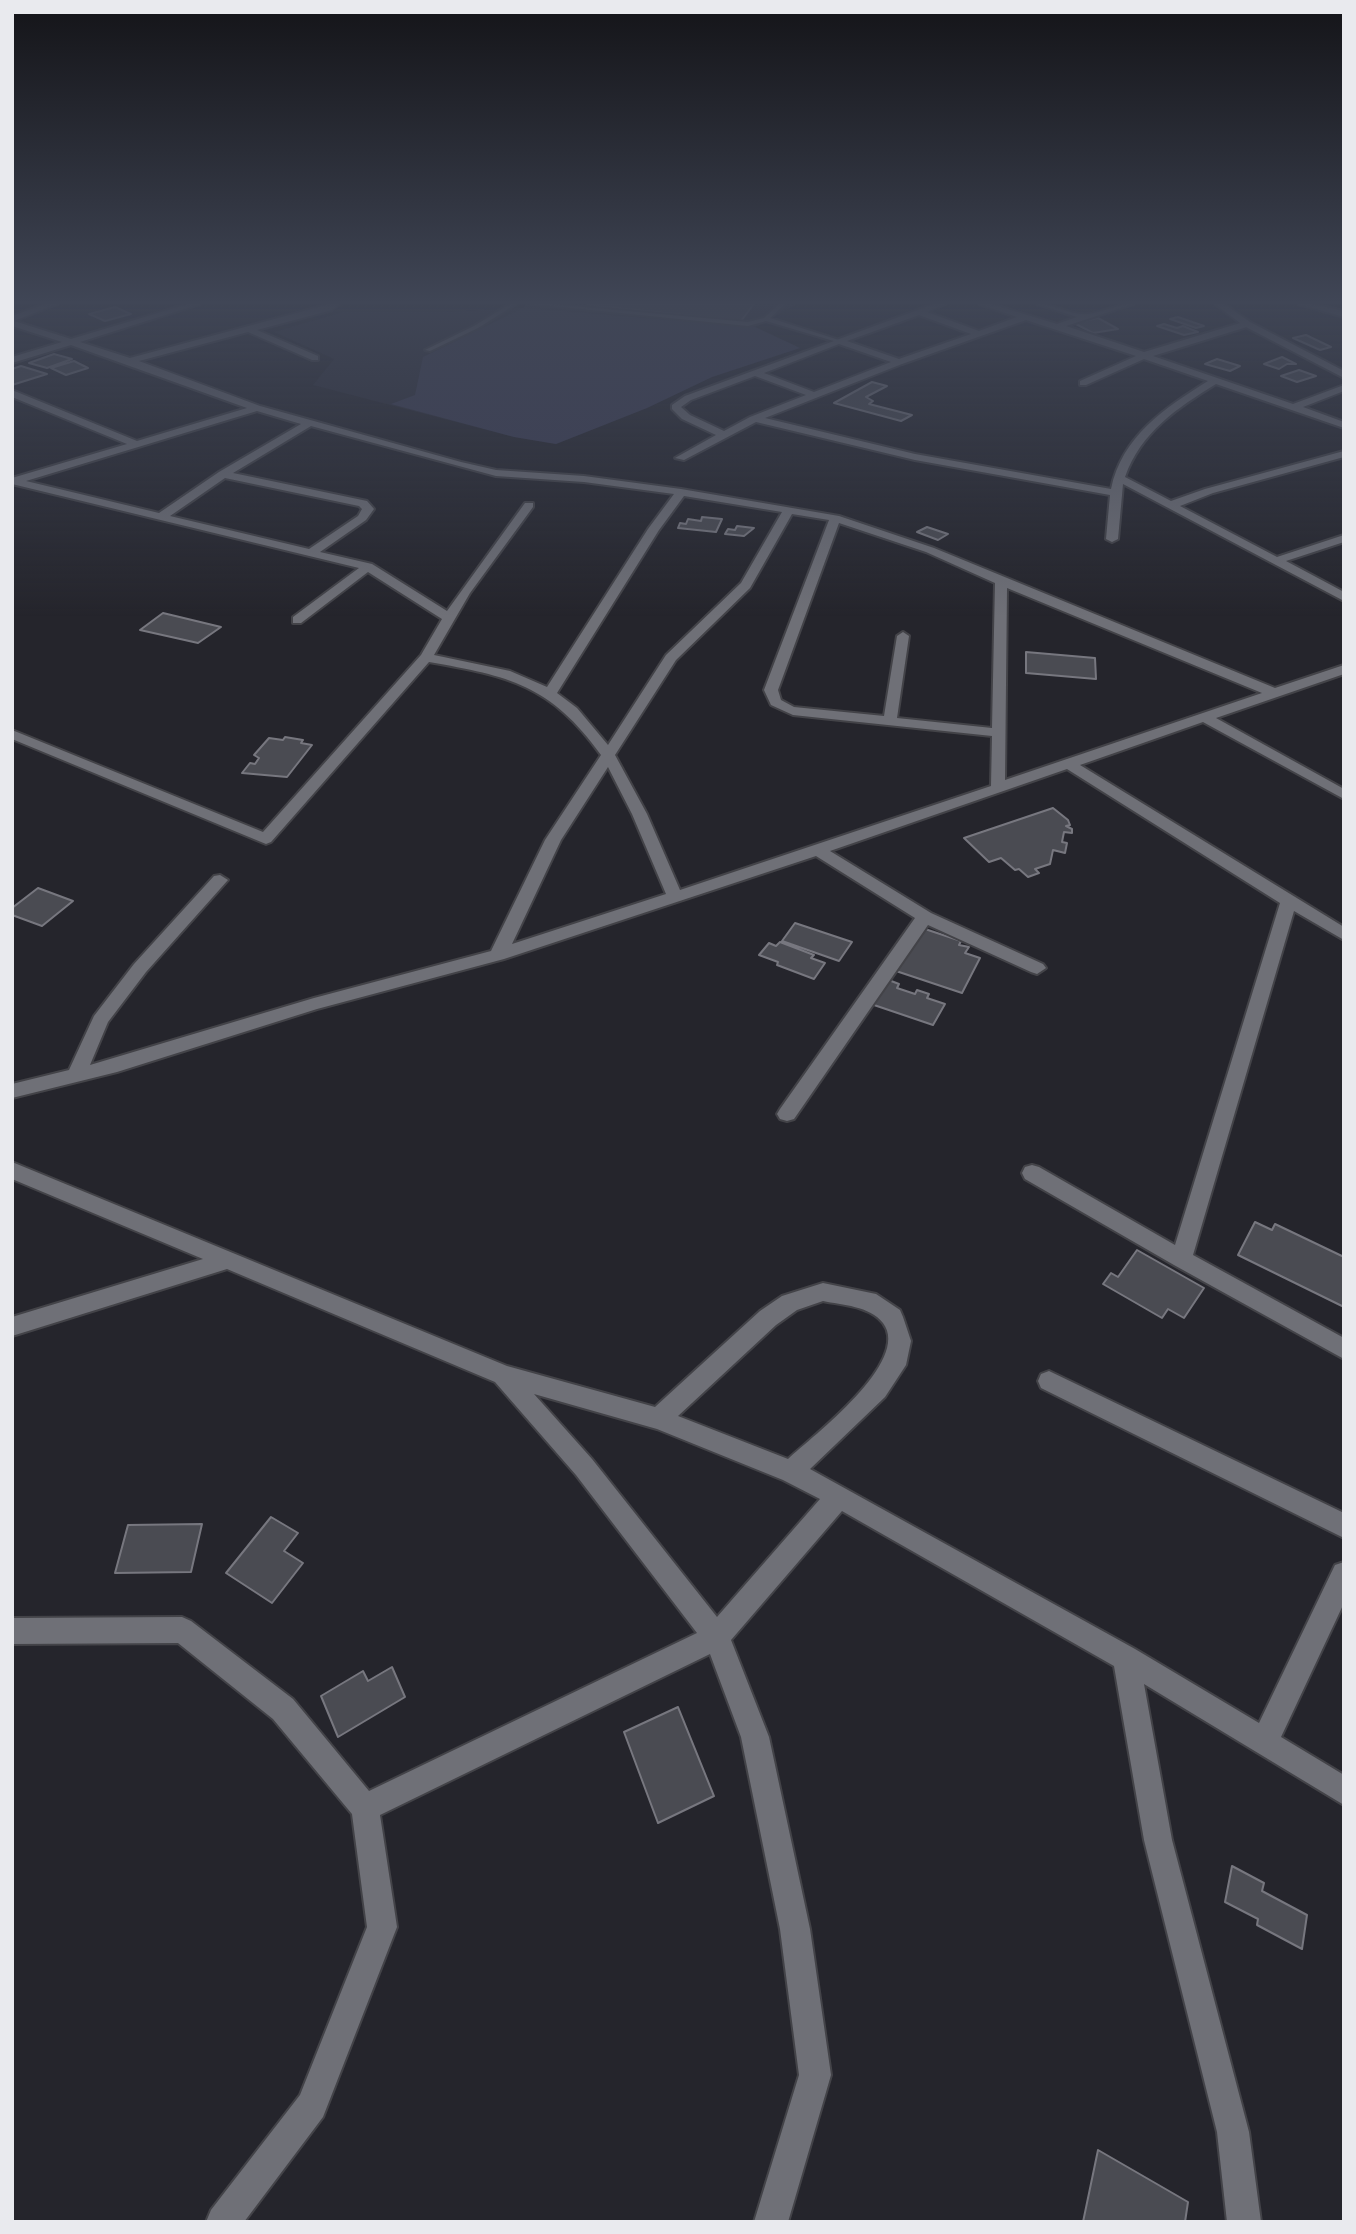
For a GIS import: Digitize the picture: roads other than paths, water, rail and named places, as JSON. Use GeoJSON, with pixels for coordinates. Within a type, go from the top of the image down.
{"type":"FeatureCollection","features":[{"type":"Feature","properties":{"kind":"street"},"geometry":{"type":"LineString","coordinates":[[48,408],[136,444]]}},
{"type":"Feature","properties":{"kind":"street"},"geometry":{"type":"LineString","coordinates":[[13,481],[256,408]]}},
{"type":"Feature","properties":{"kind":"street"},"geometry":{"type":"LineString","coordinates":[[258,408],[459,465],[496,472],[584,479],[681,492],[835,518],[930,550],[1274,693]]}},
{"type":"Feature","properties":{"kind":"street"},"geometry":{"type":"LineString","coordinates":[[676,408],[686,417],[723,434]]}},
{"type":"Feature","properties":{"kind":"street"},"geometry":{"type":"LineString","coordinates":[[681,458],[723,434],[783,408]]}},
{"type":"Feature","properties":{"kind":"street"},"geometry":{"type":"LineString","coordinates":[[1112,539],[1119,478],[1138,440],[1160,416],[1172,408]]}},
{"type":"Feature","properties":{"kind":"street"},"geometry":{"type":"LineString","coordinates":[[1298,408],[1344,425]]}},
{"type":"Feature","properties":{"kind":"street"},"geometry":{"type":"LineString","coordinates":[[754,419],[915,457],[1116,493]]}},
{"type":"Feature","properties":{"kind":"street"},"geometry":{"type":"LineString","coordinates":[[162,516],[223,474],[309,422]]}},
{"type":"Feature","properties":{"kind":"street"},"geometry":{"type":"LineString","coordinates":[[1169,506],[1209,491],[1344,454]]}},
{"type":"Feature","properties":{"kind":"street"},"geometry":{"type":"LineString","coordinates":[[223,474],[363,503],[368,509],[362,519],[312,552]]}},
{"type":"Feature","properties":{"kind":"street"},"geometry":{"type":"LineString","coordinates":[[1119,478],[1344,597]]}},
{"type":"Feature","properties":{"kind":"street"},"geometry":{"type":"LineString","coordinates":[[13,481],[368,567],[448,617]]}},
{"type":"Feature","properties":{"kind":"street"},"geometry":{"type":"LineString","coordinates":[[550,693],[654,529],[681,492]]}},
{"type":"Feature","properties":{"kind":"street"},"geometry":{"type":"LineString","coordinates":[[12,734],[266,839],[426,657],[464,592],[529,505]]}},
{"type":"Feature","properties":{"kind":"street"},"geometry":{"type":"LineString","coordinates":[[498,955],[553,840],[671,659],[746,585],[789,509]]}},
{"type":"Feature","properties":{"kind":"street"},"geometry":{"type":"LineString","coordinates":[[835,518],[772,690],[772,699],[779,707],[793,711],[999,733]]}},
{"type":"Feature","properties":{"kind":"street"},"geometry":{"type":"LineString","coordinates":[[1275,561],[1344,538]]}},
{"type":"Feature","properties":{"kind":"street"},"geometry":{"type":"LineString","coordinates":[[297,620],[368,567]]}},
{"type":"Feature","properties":{"kind":"street"},"geometry":{"type":"LineString","coordinates":[[998,788],[1001,581]]}},
{"type":"Feature","properties":{"kind":"street"},"geometry":{"type":"LineString","coordinates":[[890,720],[903,636]]}},
{"type":"Feature","properties":{"kind":"street"},"geometry":{"type":"LineString","coordinates":[[426,657],[489,669],[550,693],[598,739],[640,814],[675,897]]}},
{"type":"Feature","properties":{"kind":"street"},"geometry":{"type":"LineString","coordinates":[[12,1091],[314,1004],[498,955],[817,850],[1344,669]]}},
{"type":"Feature","properties":{"kind":"street"},"geometry":{"type":"LineString","coordinates":[[1204,717],[1344,795]]}},
{"type":"Feature","properties":{"kind":"street"},"geometry":{"type":"LineString","coordinates":[[1069,764],[1344,935]]}},
{"type":"Feature","properties":{"kind":"street"},"geometry":{"type":"LineString","coordinates":[[817,850],[925,917],[1037,968]]}},
{"type":"Feature","properties":{"kind":"street"},"geometry":{"type":"LineString","coordinates":[[77,1074],[100,1020],[140,968],[220,880]]}},
{"type":"Feature","properties":{"kind":"street"},"geometry":{"type":"LineString","coordinates":[[1181,1259],[1289,901]]}},
{"type":"Feature","properties":{"kind":"street"},"geometry":{"type":"LineString","coordinates":[[787,1114],[925,917]]}},
{"type":"Feature","properties":{"kind":"street"},"geometry":{"type":"LineString","coordinates":[[12,1171],[230,1259],[504,1376],[659,1419],[791,1472],[839,1496],[1126,1658],[1344,1791]]}},
{"type":"Feature","properties":{"kind":"street"},"geometry":{"type":"LineString","coordinates":[[1031,1173],[1344,1349]]}},
{"type":"Feature","properties":{"kind":"street"},"geometry":{"type":"LineString","coordinates":[[12,1327],[230,1259]]}},
{"type":"Feature","properties":{"kind":"street"},"geometry":{"type":"LineString","coordinates":[[659,1419],[768,1318],[790,1303],[823,1292],[868,1301],[892,1317],[901,1341],[895,1365],[877,1390],[791,1472]]}},
{"type":"Feature","properties":{"kind":"street"},"geometry":{"type":"LineString","coordinates":[[504,1376],[584,1467],[717,1637],[755,1737],[795,1929],[815,2075],[771,2222]]}},
{"type":"Feature","properties":{"kind":"street"},"geometry":{"type":"LineString","coordinates":[[1049,1381],[1344,1526]]}},
{"type":"Feature","properties":{"kind":"street"},"geometry":{"type":"LineString","coordinates":[[365,1808],[717,1637],[839,1496]]}},
{"type":"Feature","properties":{"kind":"street"},"geometry":{"type":"LineString","coordinates":[[1264,1742],[1344,1574]]}},
{"type":"Feature","properties":{"kind":"street"},"geometry":{"type":"LineString","coordinates":[[12,1632],[182,1630],[283,1709],[365,1808],[382,1927],[312,2106],[223,2222]]}},
{"type":"Feature","properties":{"kind":"street"},"geometry":{"type":"LineString","coordinates":[[1126,1658],[1157,1840],[1233,2132],[1244,2222]]}}]}
